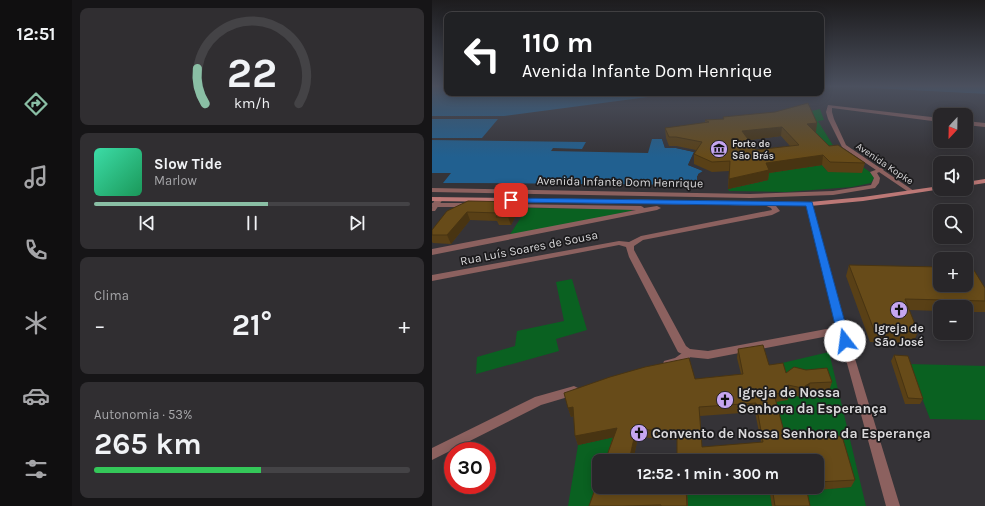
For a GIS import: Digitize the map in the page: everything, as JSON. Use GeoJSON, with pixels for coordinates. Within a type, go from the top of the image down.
{"type":"FeatureCollection","features":[{"type":"Feature","properties":{"kind":"main road"},"geometry":{"type":"LineString","coordinates":[[973,183],[985,181]]}},
{"type":"Feature","properties":{"kind":"main road","name":"Avenida Infante Dom Henrique"},"geometry":{"type":"LineString","coordinates":[[434,204],[810,204],[862,199],[933,189]]}},
{"type":"Feature","properties":{"kind":"street","name":"Avenida Kopke"},"geometry":{"type":"LineString","coordinates":[[829,111],[831,119],[844,146],[912,192]]}},
{"type":"Feature","properties":{"kind":"street","name":"Avenida Kopke"},"geometry":{"type":"LineString","coordinates":[[866,111],[933,119]]}},
{"type":"Feature","properties":{"kind":"street"},"geometry":{"type":"LineString","coordinates":[[973,124],[985,125]]}},
{"type":"Feature","properties":{"kind":"street","name":"Avenida Infante Dom Henrique"},"geometry":{"type":"LineString","coordinates":[[432,190],[750,196],[833,193],[873,187],[877,178],[873,172],[881,170]]}},
{"type":"Feature","properties":{"kind":"street","name":"Avenida Infante Dom Henrique"},"geometry":{"type":"LineString","coordinates":[[432,252],[657,208],[434,204]]}},
{"type":"Feature","properties":{"kind":"street"},"geometry":{"type":"LineString","coordinates":[[765,204],[774,207],[776,211],[641,238],[630,244],[630,250],[633,257],[682,349],[688,353],[708,355],[842,330]]}},
{"type":"Feature","properties":{"kind":"street"},"geometry":{"type":"LineString","coordinates":[[810,204],[842,330],[893,506]]}},
{"type":"Feature","properties":{"kind":"street","name":"Rua Luís Soares de Sousa"},"geometry":{"type":"LineString","coordinates":[[432,278],[619,243],[630,244]]}},
{"type":"Feature","properties":{"kind":"street"},"geometry":{"type":"LineString","coordinates":[[656,367],[678,361],[688,353]]}},
{"type":"Feature","properties":{"kind":"street"},"geometry":{"type":"LineString","coordinates":[[432,454],[539,401],[583,388]]}},
{"type":"Feature","properties":{"kind":"green space"},"geometry":{"type":"Polygon","coordinates":[[[821,111],[824,120],[818,121],[834,147],[870,172],[874,178],[871,183],[852,187],[786,192],[729,191],[728,189],[768,180],[765,173],[822,165],[828,172],[806,134],[807,112],[821,111]]]}},
{"type":"Feature","properties":{"kind":"green space"},"geometry":{"type":"Polygon","coordinates":[[[527,208],[632,209],[631,211],[509,236],[527,208]]]}},
{"type":"Feature","properties":{"kind":"green space"},"geometry":{"type":"Polygon","coordinates":[[[572,279],[587,330],[556,339],[559,351],[476,374],[477,357],[515,346],[517,331],[564,321],[556,282],[572,279]]]}},
{"type":"Feature","properties":{"kind":"green space"},"geometry":{"type":"Polygon","coordinates":[[[829,352],[866,506],[806,506],[804,494],[824,494],[824,489],[851,487],[839,444],[784,447],[773,403],[787,393],[829,391],[765,367],[829,352]]]}},
{"type":"Feature","properties":{"kind":"green space"},"geometry":{"type":"Polygon","coordinates":[[[909,364],[985,366],[985,420],[930,419],[909,364]]]}},
{"type":"Feature","properties":{"kind":"green space"},"geometry":{"type":"Polygon","coordinates":[[[619,436],[613,454],[592,454],[592,494],[598,494],[595,506],[568,506],[578,445],[619,436]]]}},
{"type":"Feature","properties":{"kind":"green space"},"geometry":{"type":"Polygon","coordinates":[[[687,494],[770,494],[772,506],[688,506],[687,494]]]}},
{"type":"Feature","properties":{"kind":"water"},"geometry":{"type":"Polygon","coordinates":[[[432,111],[545,111],[504,116],[432,116],[432,111]]]}},
{"type":"Feature","properties":{"kind":"water"},"geometry":{"type":"Polygon","coordinates":[[[432,119],[498,119],[482,138],[432,138],[432,119]]]}},
{"type":"Feature","properties":{"kind":"water"},"geometry":{"type":"Polygon","coordinates":[[[652,139],[662,139],[665,148],[676,148],[694,152],[688,165],[703,171],[698,174],[698,180],[689,182],[686,185],[443,183],[451,173],[432,173],[432,140],[586,142],[582,149],[553,148],[551,151],[648,153],[652,139]]]}},
{"type":"Feature","properties":{"kind":"pier"},"geometry":{"type":"Polygon","coordinates":[[[652,138],[664,138],[666,146],[676,146],[696,151],[690,164],[705,170],[699,177],[698,182],[690,184],[686,187],[442,184],[686,185],[689,182],[697,181],[697,176],[703,171],[688,165],[694,152],[676,148],[665,148],[662,139],[652,138]]]}},
{"type":"Feature","properties":{"kind":"building","name":"Forte de São Brás"},"geometry":{"type":"Polygon","coordinates":[[[780,111],[811,111],[817,123],[807,124],[829,146],[838,145],[865,163],[830,162],[823,155],[766,163],[769,170],[729,179],[730,161],[712,162],[694,154],[702,142],[669,137],[665,128],[709,122],[705,120],[724,119],[723,117],[780,111]],[[782,127],[742,131],[756,150],[799,145],[782,127]]]}},
{"type":"Feature","properties":{"kind":"building"},"geometry":{"type":"Polygon","coordinates":[[[468,201],[516,202],[508,217],[496,217],[499,213],[467,212],[447,235],[432,235],[432,230],[447,211],[468,201]]]}},
{"type":"Feature","properties":{"kind":"building","name":"Igreja de São José"},"geometry":{"type":"Polygon","coordinates":[[[849,265],[933,267],[933,292],[973,292],[973,269],[985,288],[985,301],[905,299],[918,332],[874,330],[849,265]]]}},
{"type":"Feature","properties":{"kind":"building","name":"Convento de Nossa Senhora da Esperança"},"geometry":{"type":"Polygon","coordinates":[[[763,345],[769,365],[783,363],[786,373],[794,367],[806,370],[827,368],[832,382],[810,383],[802,388],[788,385],[790,392],[774,394],[786,439],[842,436],[855,480],[824,482],[824,454],[677,454],[677,432],[636,429],[631,454],[608,454],[617,428],[575,436],[573,407],[568,408],[564,393],[645,367],[689,358],[695,379],[743,374],[738,349],[763,345]],[[756,403],[699,407],[702,447],[763,442],[756,403]]]}},
{"type":"Feature","properties":{"kind":"building"},"geometry":{"type":"Polygon","coordinates":[[[894,355],[908,356],[923,399],[908,398],[894,355]]]}},
{"type":"Feature","properties":{"kind":"building"},"geometry":{"type":"Polygon","coordinates":[[[593,494],[686,494],[687,506],[589,506],[593,494]]]}},
{"type":"Feature","properties":{"kind":"building"},"geometry":{"type":"Polygon","coordinates":[[[773,494],[807,494],[810,506],[775,506],[773,494]]]}},
{"type":"Feature","properties":{"kind":"place","name":"Forte de São Brás"},"geometry":{"type":"Point","coordinates":[719,149]}},
{"type":"Feature","properties":{"kind":"place","name":"Igreja de São José"},"geometry":{"type":"Point","coordinates":[899,310]}},
{"type":"Feature","properties":{"kind":"place","name":"Igreja de Nossa Senhora da Esperança"},"geometry":{"type":"Point","coordinates":[725,400]}},
{"type":"Feature","properties":{"kind":"place","name":"Convento de Nossa Senhora da Esperança"},"geometry":{"type":"Point","coordinates":[639,433]}},
{"type":"Feature","properties":{"kind":"route"},"geometry":{"type":"LineString","coordinates":[[511,200],[810,204],[810,209],[845,341]]}}]}
